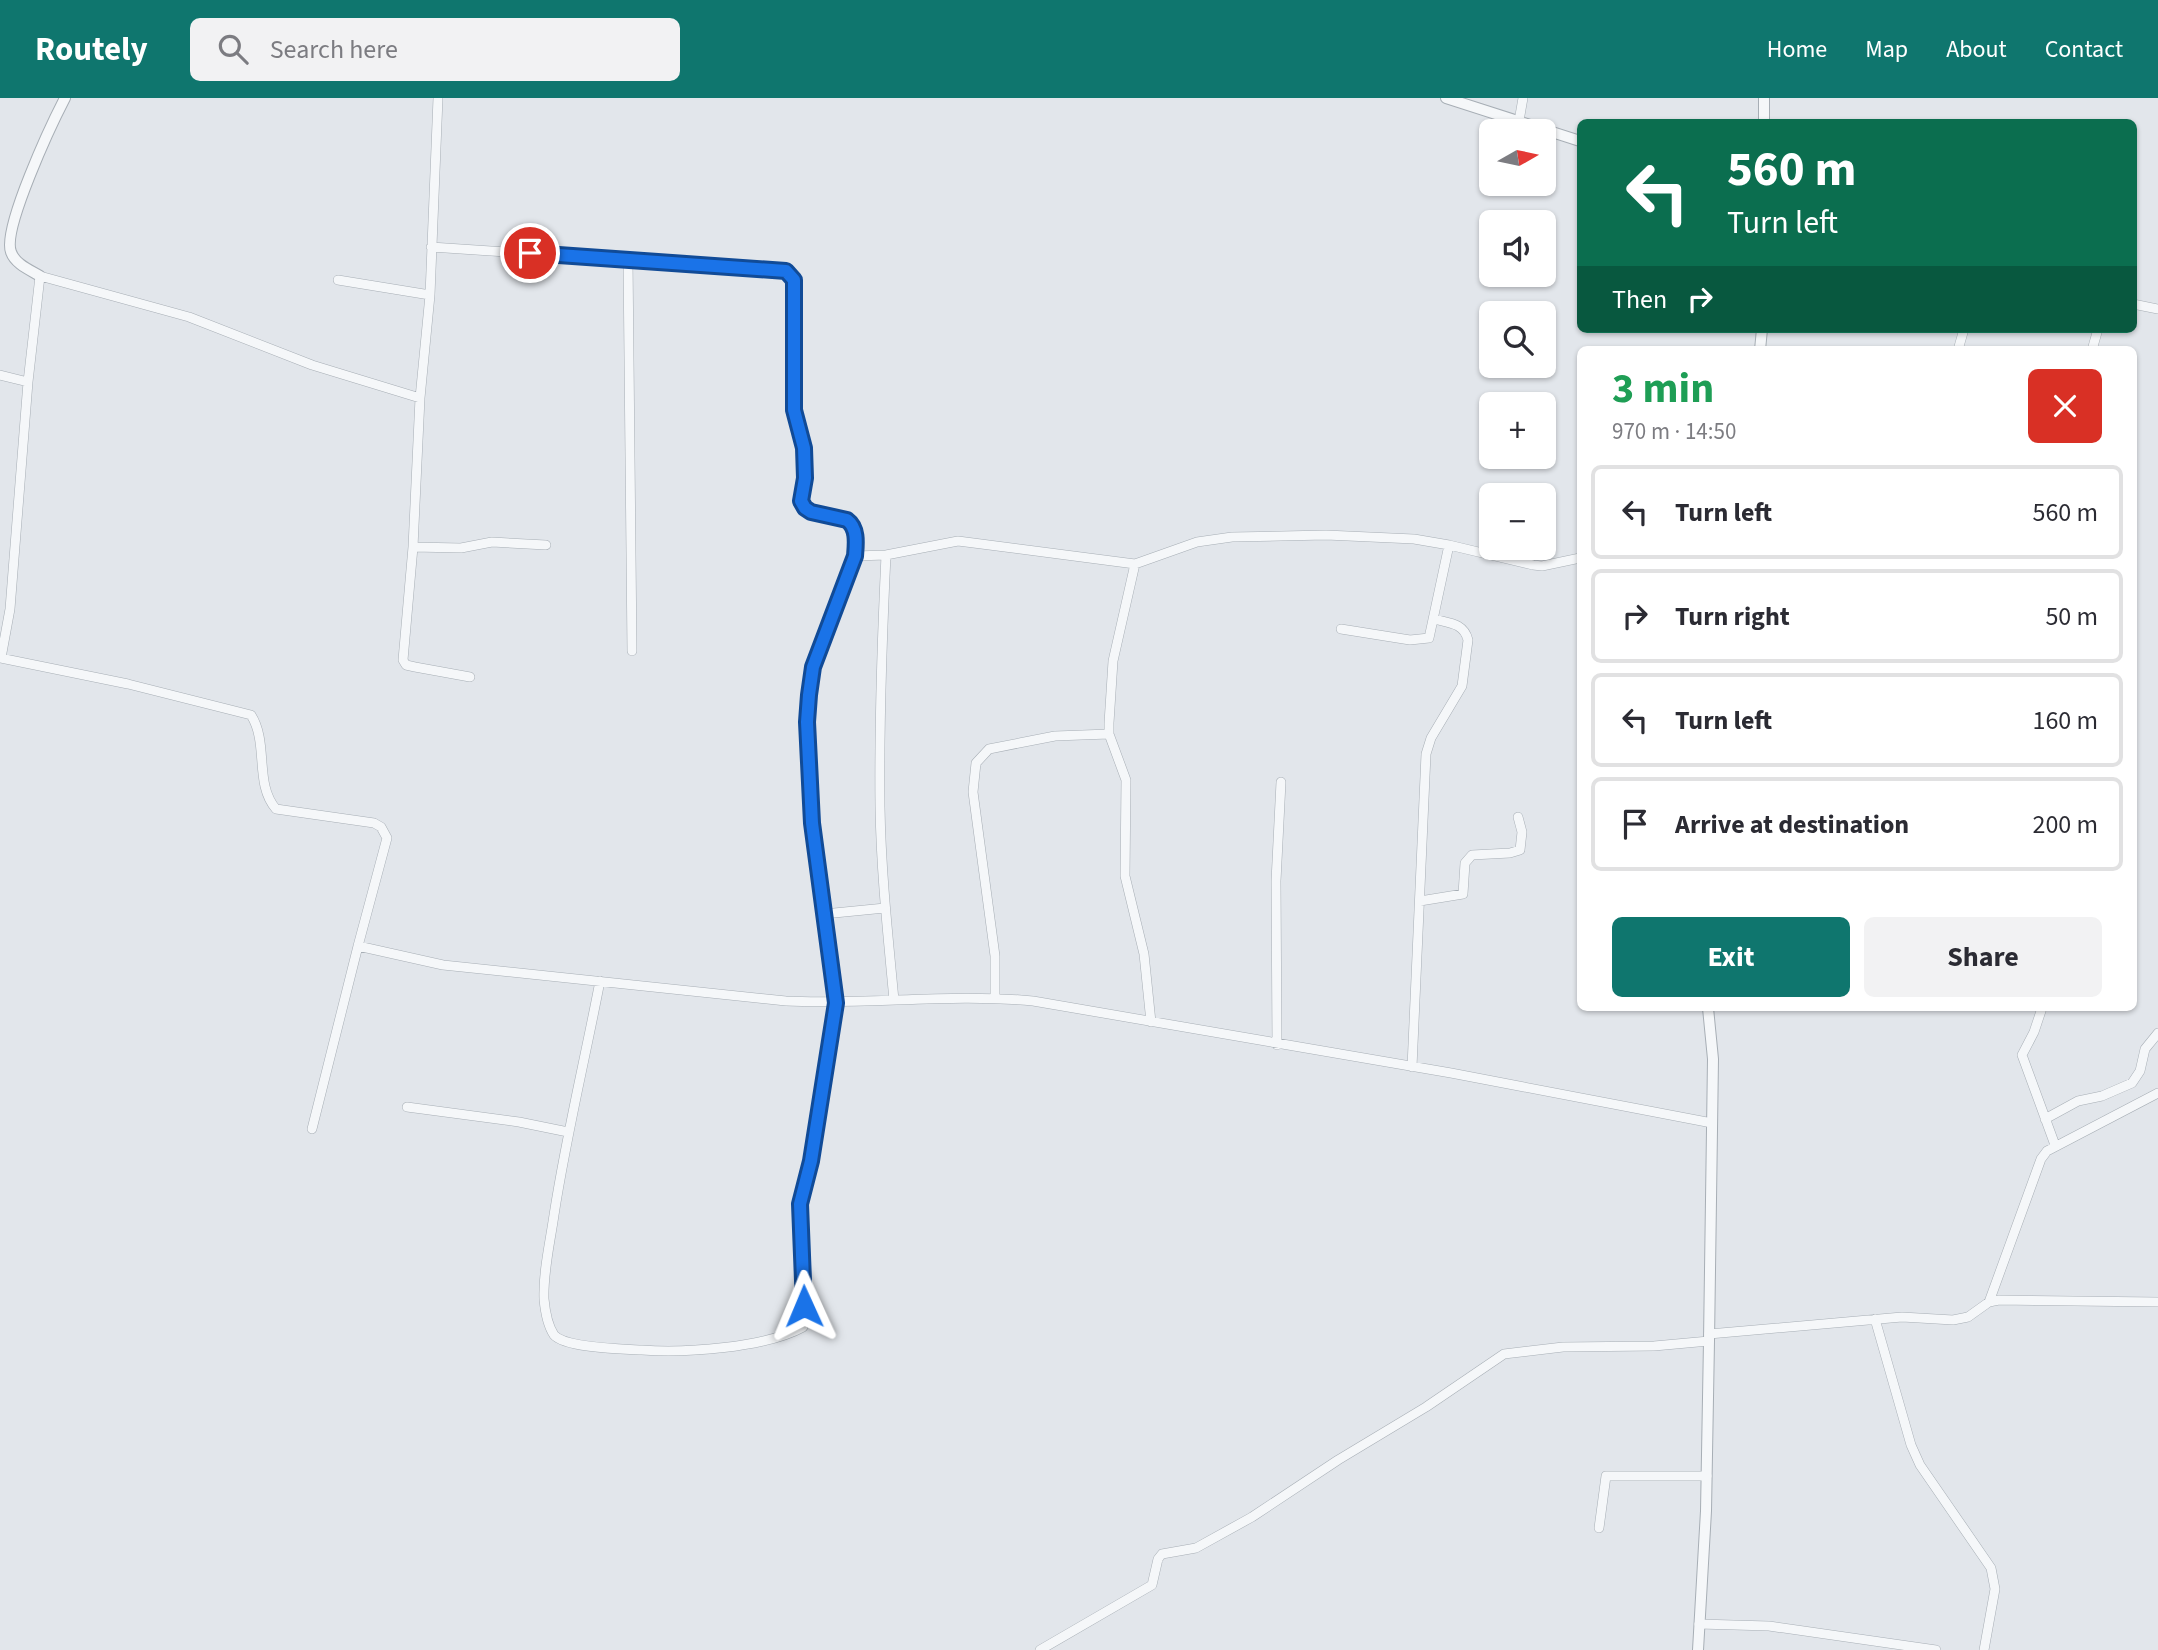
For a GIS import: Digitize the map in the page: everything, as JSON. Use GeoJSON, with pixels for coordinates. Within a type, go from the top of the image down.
{"type":"FeatureCollection","features":[{"type":"Feature","properties":{"kind":"street"},"geometry":{"type":"LineString","coordinates":[[65,98],[28,181],[11,229],[9,243],[14,258],[40,276],[189,317],[312,365],[420,398]]}},
{"type":"Feature","properties":{"kind":"street"},"geometry":{"type":"LineString","coordinates":[[438,98],[430,295],[420,398],[413,547],[402,651],[404,663],[470,677]]}},
{"type":"Feature","properties":{"kind":"street"},"geometry":{"type":"LineString","coordinates":[[1446,98],[1513,119]]}},
{"type":"Feature","properties":{"kind":"street"},"geometry":{"type":"LineString","coordinates":[[1519,119],[1523,98]]}},
{"type":"Feature","properties":{"kind":"street"},"geometry":{"type":"LineString","coordinates":[[1764,98],[1764,119]]}},
{"type":"Feature","properties":{"kind":"street"},"geometry":{"type":"LineString","coordinates":[[1556,133],[1577,140]]}},
{"type":"Feature","properties":{"kind":"street"},"geometry":{"type":"LineString","coordinates":[[432,247],[786,271],[794,280],[794,410],[804,448],[805,478],[801,501],[811,512],[841,517],[851,523],[856,539],[855,556],[813,667],[807,722],[812,823],[836,1003],[811,1161],[800,1204],[804,1322],[803,1327],[798,1330],[736,1347],[660,1351],[596,1347],[562,1341],[550,1327],[544,1300],[546,1270],[568,1132],[600,981]]}},
{"type":"Feature","properties":{"kind":"street"},"geometry":{"type":"LineString","coordinates":[[628,260],[632,651]]}},
{"type":"Feature","properties":{"kind":"street"},"geometry":{"type":"LineString","coordinates":[[40,276],[28,382],[9,609],[0,658],[128,684],[253,717],[259,733],[267,794],[276,809],[374,823],[385,832],[387,838],[312,1129]]}},
{"type":"Feature","properties":{"kind":"street"},"geometry":{"type":"LineString","coordinates":[[338,280],[430,295]]}},
{"type":"Feature","properties":{"kind":"street"},"geometry":{"type":"LineString","coordinates":[[2137,305],[2158,309]]}},
{"type":"Feature","properties":{"kind":"street"},"geometry":{"type":"LineString","coordinates":[[0,375],[28,382]]}},
{"type":"Feature","properties":{"kind":"street"},"geometry":{"type":"LineString","coordinates":[[855,556],[886,555],[958,541],[1135,564],[1185,545],[1232,537],[1326,535],[1414,539],[1542,566],[1577,559]]}},
{"type":"Feature","properties":{"kind":"street"},"geometry":{"type":"LineString","coordinates":[[413,547],[461,548],[492,542],[546,545]]}},
{"type":"Feature","properties":{"kind":"street"},"geometry":{"type":"LineString","coordinates":[[1341,629],[1425,640],[1431,636],[1449,545]]}},
{"type":"Feature","properties":{"kind":"street"},"geometry":{"type":"LineString","coordinates":[[886,555],[881,655],[880,795],[885,908],[894,1000]]}},
{"type":"Feature","properties":{"kind":"street"},"geometry":{"type":"LineString","coordinates":[[1135,564],[1113,662],[1109,734],[1126,780],[1125,876],[1144,954],[1151,1022]]}},
{"type":"Feature","properties":{"kind":"street"},"geometry":{"type":"LineString","coordinates":[[1412,1067],[1426,754],[1432,738],[1462,687],[1468,640],[1466,632],[1460,626],[1434,619]]}},
{"type":"Feature","properties":{"kind":"street"},"geometry":{"type":"LineString","coordinates":[[995,997],[995,956],[973,792],[975,763],[989,749],[1055,736],[1109,734]]}},
{"type":"Feature","properties":{"kind":"street"},"geometry":{"type":"LineString","coordinates":[[1277,1045],[1276,881],[1281,782]]}},
{"type":"Feature","properties":{"kind":"street"},"geometry":{"type":"LineString","coordinates":[[1420,901],[1463,894],[1465,863],[1472,856],[1520,850],[1522,832],[1518,817]]}},
{"type":"Feature","properties":{"kind":"street"},"geometry":{"type":"LineString","coordinates":[[824,914],[885,908]]}},
{"type":"Feature","properties":{"kind":"street"},"geometry":{"type":"LineString","coordinates":[[358,946],[443,965],[708,994],[836,1003],[995,997],[1033,1001],[1712,1123]]}},
{"type":"Feature","properties":{"kind":"street"},"geometry":{"type":"LineString","coordinates":[[1698,1650],[1707,1476],[1713,1059],[1708,1011]]}},
{"type":"Feature","properties":{"kind":"street"},"geometry":{"type":"LineString","coordinates":[[2041,1011],[2034,1032],[2022,1053],[2055,1145]]}},
{"type":"Feature","properties":{"kind":"street"},"geometry":{"type":"LineString","coordinates":[[2045,1119],[2078,1101],[2102,1096],[2132,1083],[2140,1071],[2145,1049],[2158,1032]]}},
{"type":"Feature","properties":{"kind":"street"},"geometry":{"type":"LineString","coordinates":[[1989,1302],[2041,1159],[2047,1150],[2158,1093]]}},
{"type":"Feature","properties":{"kind":"street"},"geometry":{"type":"LineString","coordinates":[[407,1107],[519,1122],[568,1132]]}},
{"type":"Feature","properties":{"kind":"street"},"geometry":{"type":"LineString","coordinates":[[1040,1650],[1152,1585],[1162,1554],[1196,1548],[1252,1517],[1338,1460],[1426,1407],[1498,1357],[1515,1352],[1563,1347],[1654,1346],[1709,1337],[1875,1319],[1902,1317],[1953,1320],[1968,1317],[1989,1302],[2010,1299],[2158,1302]]}},
{"type":"Feature","properties":{"kind":"street"},"geometry":{"type":"LineString","coordinates":[[1875,1319],[1911,1445],[1920,1465],[1991,1568],[1995,1589],[1984,1650]]}},
{"type":"Feature","properties":{"kind":"street"},"geometry":{"type":"LineString","coordinates":[[1599,1528],[1606,1476],[1707,1476]]}},
{"type":"Feature","properties":{"kind":"street"},"geometry":{"type":"LineString","coordinates":[[1699,1624],[1769,1626],[1936,1650]]}},
{"type":"Feature","properties":{"kind":"route"},"geometry":{"type":"LineString","coordinates":[[530,253],[786,271],[794,280],[796,308],[793,400],[804,448],[805,478],[801,501],[811,512],[847,520],[851,523],[856,539],[855,556],[813,667],[807,722],[812,823],[836,1003],[811,1161],[800,1204],[804,1306]]}}]}
